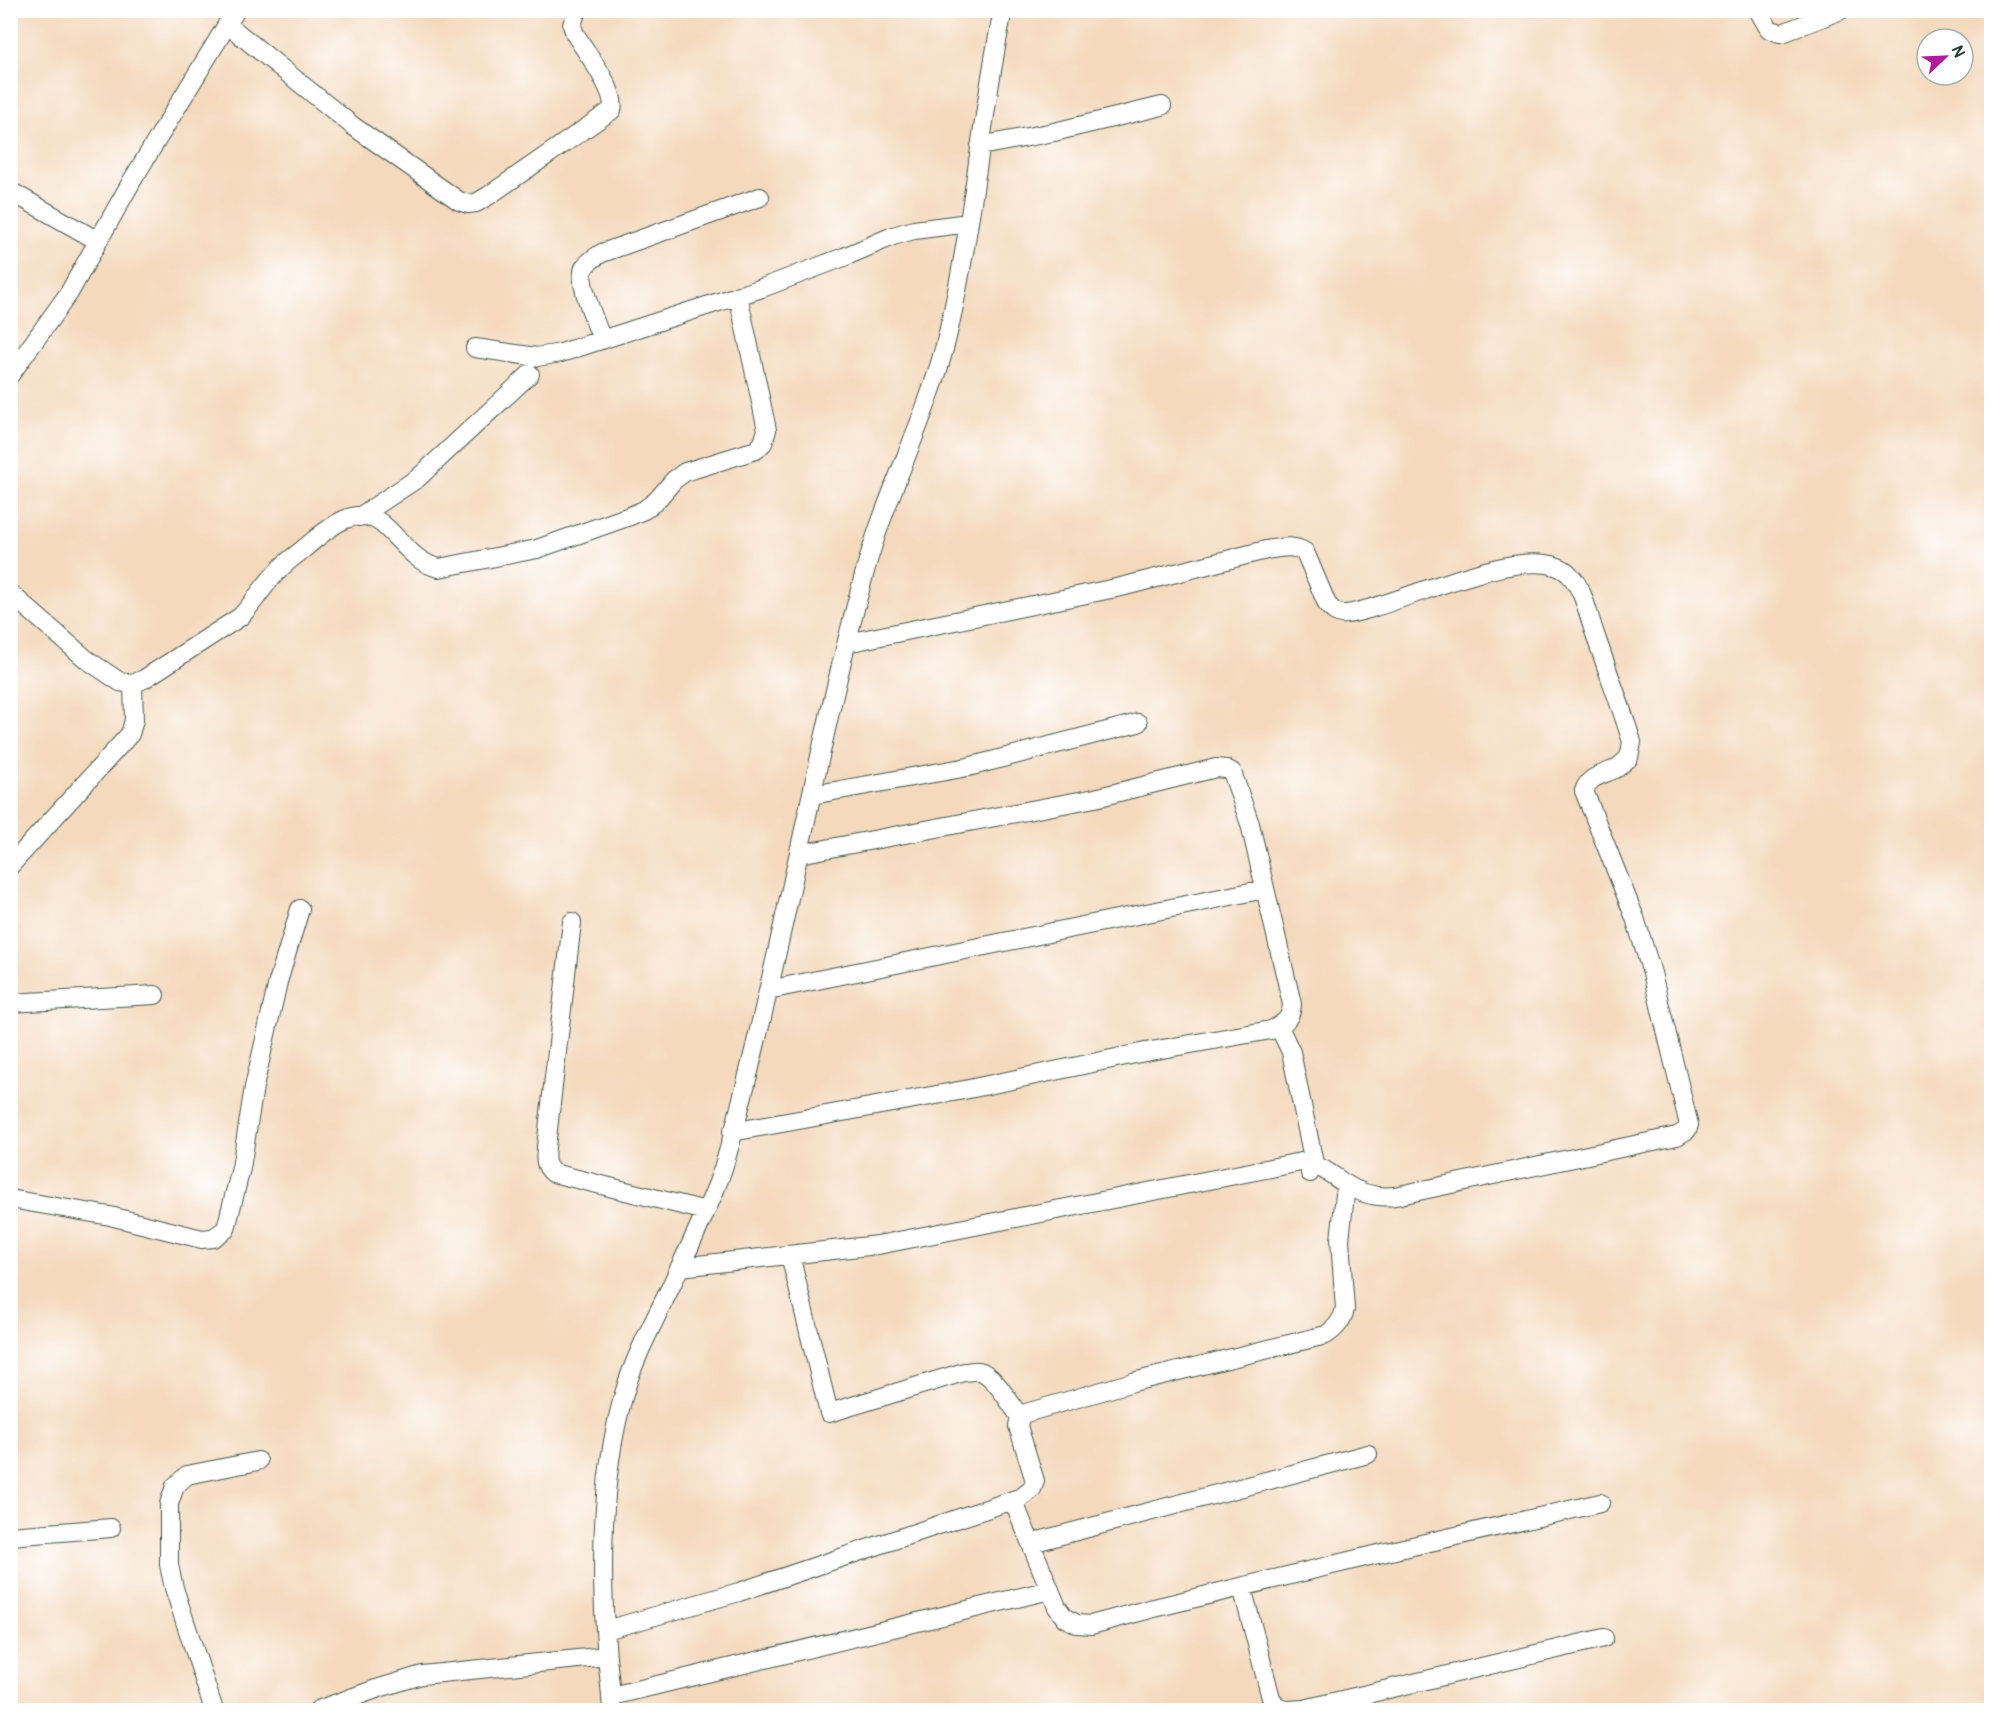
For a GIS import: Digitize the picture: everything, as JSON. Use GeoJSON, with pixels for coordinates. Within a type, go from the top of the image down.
{"type":"FeatureCollection","features":[{"type":"Feature","properties":{"kind":"street"},"geometry":{"type":"LineString","coordinates":[[10,375],[69,293],[133,179],[232,18],[353,126],[436,186],[468,204],[476,203],[488,196],[612,110],[615,103],[611,92],[575,34],[572,25],[577,10]]}},
{"type":"Feature","properties":{"kind":"street"},"geometry":{"type":"LineString","coordinates":[[1003,10],[993,58],[964,257],[947,337],[927,404],[865,570],[768,990],[719,1181],[680,1267],[644,1338],[624,1394],[613,1439],[603,1528],[607,1656],[612,1703],[1050,1590]]}},
{"type":"Feature","properties":{"kind":"street"},"geometry":{"type":"LineString","coordinates":[[1758,10],[1769,29],[1780,33],[1841,10]]}},
{"type":"Feature","properties":{"kind":"street"},"geometry":{"type":"LineString","coordinates":[[980,146],[1054,132],[1162,106]]}},
{"type":"Feature","properties":{"kind":"street"},"geometry":{"type":"LineString","coordinates":[[10,191],[98,241]]}},
{"type":"Feature","properties":{"kind":"street"},"geometry":{"type":"LineString","coordinates":[[603,340],[582,279],[584,269],[591,260],[760,197]]}},
{"type":"Feature","properties":{"kind":"street"},"geometry":{"type":"LineString","coordinates":[[475,348],[537,357],[561,353],[738,295],[844,257],[893,236],[914,230],[969,223]]}},
{"type":"Feature","properties":{"kind":"street"},"geometry":{"type":"LineString","coordinates":[[10,593],[86,659],[120,682],[133,684],[240,616],[250,608],[279,569],[334,524],[348,518],[369,518],[380,522],[417,559],[429,566],[439,568],[537,549],[630,516],[656,501],[674,480],[685,472],[756,450],[763,443],[767,430],[738,295]]}},
{"type":"Feature","properties":{"kind":"street"},"geometry":{"type":"LineString","coordinates":[[359,517],[418,478],[530,374]]}},
{"type":"Feature","properties":{"kind":"street"},"geometry":{"type":"LineString","coordinates":[[680,1267],[878,1245],[1301,1162],[1365,1194],[1395,1196],[1677,1137],[1687,1130],[1689,1121],[1652,973],[1635,918],[1584,791],[1586,784],[1593,778],[1617,768],[1629,758],[1632,742],[1582,598],[1569,573],[1559,567],[1541,564],[1507,565],[1346,614],[1332,610],[1327,604],[1305,552],[1298,548],[1287,547],[1266,550],[1121,587],[847,643]]}},
{"type":"Feature","properties":{"kind":"street"},"geometry":{"type":"LineString","coordinates":[[10,866],[130,734],[134,720],[133,684]]}},
{"type":"Feature","properties":{"kind":"street"},"geometry":{"type":"LineString","coordinates":[[812,795],[968,767],[1138,723]]}},
{"type":"Feature","properties":{"kind":"street"},"geometry":{"type":"LineString","coordinates":[[732,1132],[964,1090],[1145,1052],[1271,1030],[1282,1025],[1292,1012],[1250,824],[1233,772],[1226,768],[1216,768],[1095,798],[799,854]]}},
{"type":"Feature","properties":{"kind":"street"},"geometry":{"type":"LineString","coordinates":[[768,990],[1265,889]]}},
{"type":"Feature","properties":{"kind":"street"},"geometry":{"type":"LineString","coordinates":[[10,1198],[110,1216],[202,1239],[213,1238],[226,1229],[241,1168],[254,1087],[267,1029],[278,982],[300,909]]}},
{"type":"Feature","properties":{"kind":"street"},"geometry":{"type":"LineString","coordinates":[[572,922],[544,1161],[547,1168],[553,1173],[706,1211]]}},
{"type":"Feature","properties":{"kind":"street"},"geometry":{"type":"LineString","coordinates":[[10,1003],[155,995]]}},
{"type":"Feature","properties":{"kind":"street"},"geometry":{"type":"LineString","coordinates":[[1282,1025],[1281,1031],[1292,1052],[1312,1168]]}},
{"type":"Feature","properties":{"kind":"street"},"geometry":{"type":"LineString","coordinates":[[606,1630],[739,1592],[1022,1497],[1032,1489],[1035,1481],[1018,1426],[1020,1417],[1026,1413],[1133,1382],[1326,1335],[1336,1328],[1345,1309],[1340,1240],[1346,1185]]}},
{"type":"Feature","properties":{"kind":"street"},"geometry":{"type":"LineString","coordinates":[[790,1255],[829,1413],[964,1372],[979,1371],[987,1374],[1020,1417]]}},
{"type":"Feature","properties":{"kind":"street"},"geometry":{"type":"LineString","coordinates":[[1031,1543],[1368,1454]]}},
{"type":"Feature","properties":{"kind":"street"},"geometry":{"type":"LineString","coordinates":[[214,1710],[174,1588],[169,1564],[169,1504],[175,1485],[188,1475],[258,1461]]}},
{"type":"Feature","properties":{"kind":"street"},"geometry":{"type":"LineString","coordinates":[[1013,1500],[1057,1607],[1065,1617],[1077,1624],[1091,1625],[1600,1503]]}},
{"type":"Feature","properties":{"kind":"street"},"geometry":{"type":"LineString","coordinates":[[10,1536],[111,1528]]}},
{"type":"Feature","properties":{"kind":"street"},"geometry":{"type":"LineString","coordinates":[[1242,1587],[1270,1698],[1277,1707],[1286,1710],[1304,1709],[1604,1638]]}},
{"type":"Feature","properties":{"kind":"street"},"geometry":{"type":"LineString","coordinates":[[318,1710],[422,1675],[607,1656]]}}]}
